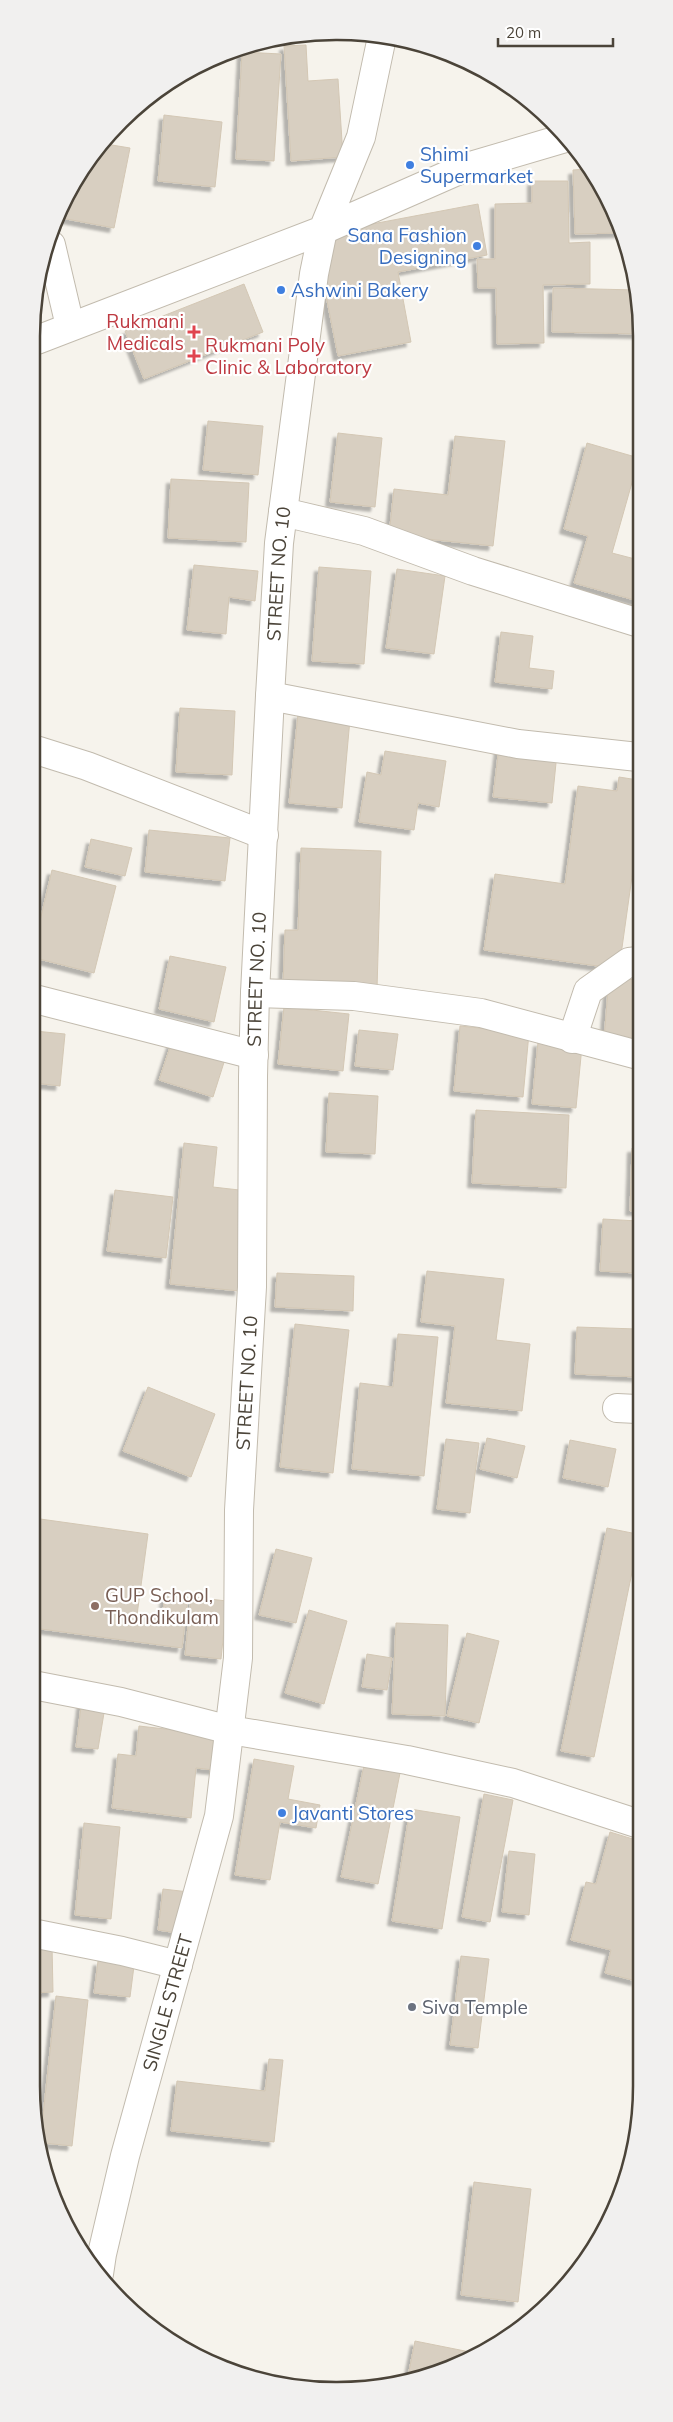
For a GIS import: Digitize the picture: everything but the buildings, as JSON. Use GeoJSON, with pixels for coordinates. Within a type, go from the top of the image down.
{"type":"FeatureCollection","features":[{"type":"Feature","properties":{"kind":"street","name":"STREET NO. 10"},"geometry":{"type":"LineString","coordinates":[[230,1730],[238,1658],[239,1510],[252,1287],[255,992],[279,544],[314,274],[323,230],[361,137],[381,44]]}},
{"type":"Feature","properties":{"kind":"street"},"geometry":{"type":"LineString","coordinates":[[40,339],[323,230],[464,168],[558,140]]}},
{"type":"Feature","properties":{"kind":"street"},"geometry":{"type":"LineString","coordinates":[[52,253],[70,326]]}},
{"type":"Feature","properties":{"kind":"street"},"geometry":{"type":"LineString","coordinates":[[283,512],[364,531],[473,571],[633,621]]}},
{"type":"Feature","properties":{"kind":"street"},"geometry":{"type":"LineString","coordinates":[[270,696],[518,744],[633,757]]}},
{"type":"Feature","properties":{"kind":"street"},"geometry":{"type":"LineString","coordinates":[[40,751],[87,766],[264,836]]}},
{"type":"Feature","properties":{"kind":"street"},"geometry":{"type":"LineString","coordinates":[[572,1039],[588,991],[629,962],[633,962]]}},
{"type":"Feature","properties":{"kind":"street"},"geometry":{"type":"LineString","coordinates":[[255,992],[354,996],[480,1013],[633,1054]]}},
{"type":"Feature","properties":{"kind":"street"},"geometry":{"type":"LineString","coordinates":[[40,1000],[254,1055]]}},
{"type":"Feature","properties":{"kind":"street"},"geometry":{"type":"LineString","coordinates":[[40,1687],[121,1702],[230,1730],[407,1760],[513,1783],[633,1823]]}},
{"type":"Feature","properties":{"kind":"street","name":"SINGLE STREET"},"geometry":{"type":"LineString","coordinates":[[100,2265],[126,2156],[219,1816],[230,1730]]}},
{"type":"Feature","properties":{"kind":"street"},"geometry":{"type":"LineString","coordinates":[[40,1935],[122,1951],[178,1965]]}},
{"type":"Feature","properties":{"kind":"place","name":"Shimi Supermarket"},"geometry":{"type":"Point","coordinates":[410,165]}},
{"type":"Feature","properties":{"kind":"place","name":"Sana Fashion Designing"},"geometry":{"type":"Point","coordinates":[477,246]}},
{"type":"Feature","properties":{"kind":"place","name":"Ashwini Bakery"},"geometry":{"type":"Point","coordinates":[281,290]}},
{"type":"Feature","properties":{"kind":"place","name":"Rukmani Medicals"},"geometry":{"type":"Point","coordinates":[194,332]}},
{"type":"Feature","properties":{"kind":"place","name":"Rukmani Poly Clinic & Laboratory"},"geometry":{"type":"Point","coordinates":[194,356]}},
{"type":"Feature","properties":{"kind":"place","name":"GUP School, Thondikulam"},"geometry":{"type":"Point","coordinates":[95,1606]}},
{"type":"Feature","properties":{"kind":"place","name":"Javanti Stores"},"geometry":{"type":"Point","coordinates":[282,1813]}},
{"type":"Feature","properties":{"kind":"place","name":"Siva Temple"},"geometry":{"type":"Point","coordinates":[412,2007]}}]}
